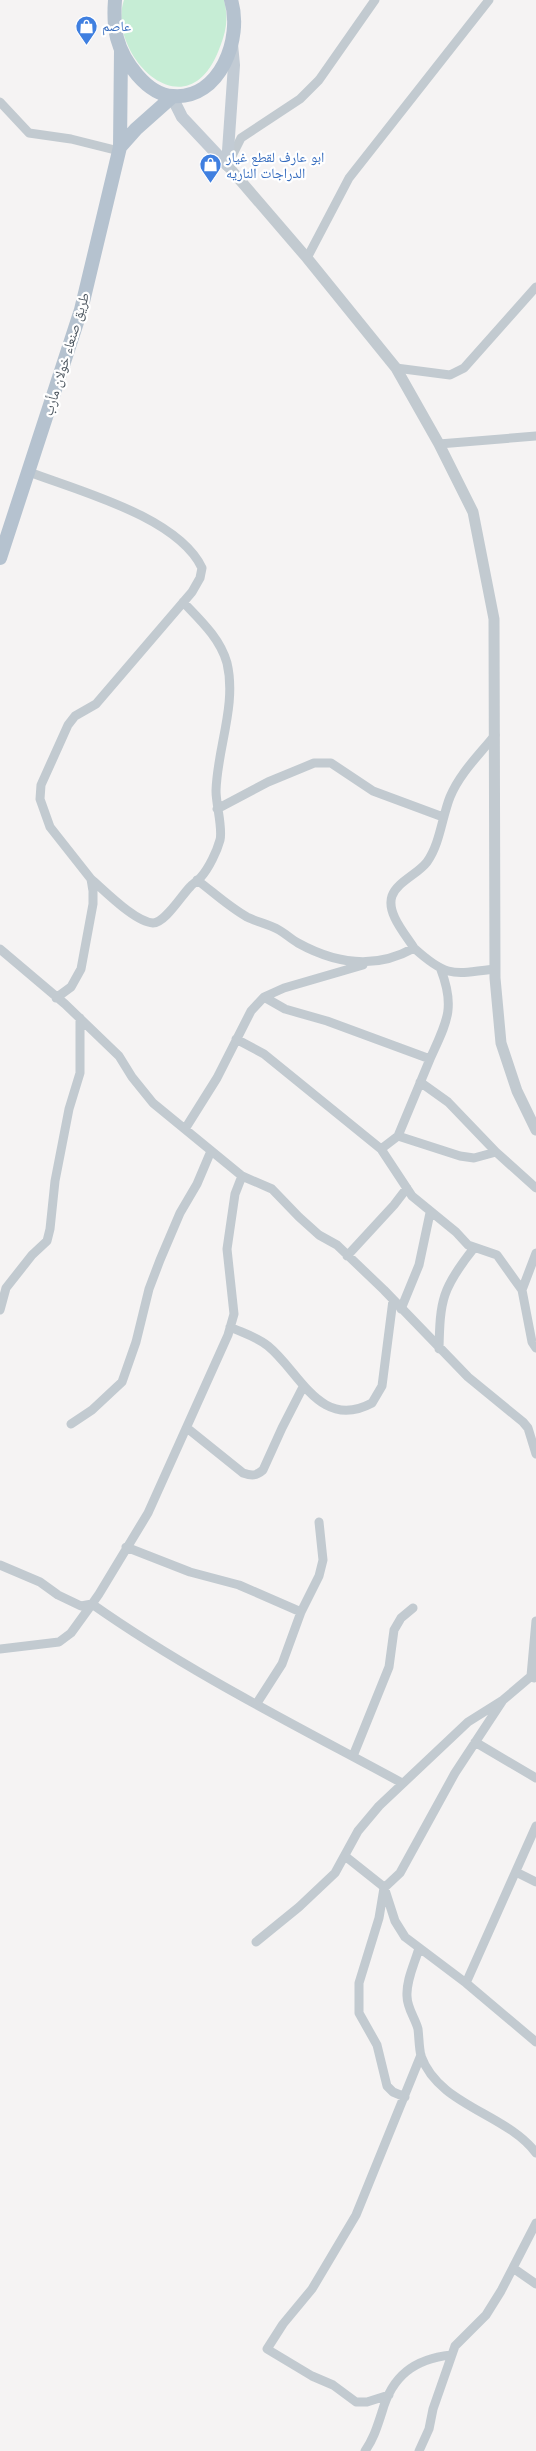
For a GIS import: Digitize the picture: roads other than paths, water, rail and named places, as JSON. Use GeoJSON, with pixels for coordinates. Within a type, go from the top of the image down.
{"type":"FeatureCollection","features":[{"type":"Feature","properties":{"kind":"main road"},"geometry":{"type":"LineString","coordinates":[[115,0],[115,26],[121,50],[142,80],[154,89],[172,96],[190,94],[209,83],[220,72],[232,44]]}},
{"type":"Feature","properties":{"kind":"main road"},"geometry":{"type":"LineString","coordinates":[[227,165],[234,66],[232,44],[234,3]]}},
{"type":"Feature","properties":{"kind":"main road","name":"طريق صنعاء خولان مأرب"},"geometry":{"type":"LineString","coordinates":[[0,558],[81,310],[120,149],[121,50]]}},
{"type":"Feature","properties":{"kind":"main road"},"geometry":{"type":"LineString","coordinates":[[172,96],[182,117],[227,165]]}},
{"type":"Feature","properties":{"kind":"main road"},"geometry":{"type":"LineString","coordinates":[[120,149],[136,129],[172,96]]}},
{"type":"Feature","properties":{"kind":"street"},"geometry":{"type":"LineString","coordinates":[[375,0],[319,80],[300,99],[241,138],[227,165],[307,258],[396,368],[439,444],[473,512],[485,564],[494,619],[495,969],[502,1043],[517,1091],[536,1130]]}},
{"type":"Feature","properties":{"kind":"street"},"geometry":{"type":"LineString","coordinates":[[307,258],[349,178],[489,0]]}},
{"type":"Feature","properties":{"kind":"street"},"geometry":{"type":"LineString","coordinates":[[0,102],[29,133],[120,149]]}},
{"type":"Feature","properties":{"kind":"street"},"geometry":{"type":"LineString","coordinates":[[396,368],[450,375],[464,368],[536,287]]}},
{"type":"Feature","properties":{"kind":"street"},"geometry":{"type":"LineString","coordinates":[[439,444],[536,436]]}},
{"type":"Feature","properties":{"kind":"street"},"geometry":{"type":"LineString","coordinates":[[29,472],[133,511],[159,525],[185,545],[198,560],[202,568],[200,578],[183,602],[96,704],[75,716],[68,725],[41,785],[40,799],[50,827],[91,879],[130,911],[145,921],[154,923],[162,919],[197,880],[213,857],[221,838],[217,809],[218,764],[224,747],[227,664],[219,643],[183,602]]}},
{"type":"Feature","properties":{"kind":"street"},"geometry":{"type":"LineString","coordinates":[[494,735],[459,777],[429,860],[411,878],[398,887],[392,897],[391,906],[414,948],[441,970],[456,973],[495,969]]}},
{"type":"Feature","properties":{"kind":"street"},"geometry":{"type":"LineString","coordinates":[[217,809],[268,782],[314,763],[331,762],[373,791],[444,817]]}},
{"type":"Feature","properties":{"kind":"street"},"geometry":{"type":"LineString","coordinates":[[56,998],[71,987],[81,969],[93,904],[91,879]]}},
{"type":"Feature","properties":{"kind":"street"},"geometry":{"type":"LineString","coordinates":[[197,880],[247,917],[278,929],[297,943],[345,962],[365,964]]}},
{"type":"Feature","properties":{"kind":"street"},"geometry":{"type":"LineString","coordinates":[[185,1129],[217,1078],[251,1011],[264,997],[284,988],[384,960],[414,948]]}},
{"type":"Feature","properties":{"kind":"street"},"geometry":{"type":"LineString","coordinates":[[0,949],[80,1018],[119,1056],[154,1103],[242,1176],[272,1189],[299,1217],[347,1256],[468,1377],[523,1422],[528,1428],[536,1454]]}},
{"type":"Feature","properties":{"kind":"street"},"geometry":{"type":"LineString","coordinates":[[381,1150],[398,1136],[446,1024],[450,1005],[448,990],[441,970]]}},
{"type":"Feature","properties":{"kind":"street"},"geometry":{"type":"LineString","coordinates":[[264,997],[285,1009],[327,1021],[430,1059]]}},
{"type":"Feature","properties":{"kind":"street"},"geometry":{"type":"LineString","coordinates":[[0,1310],[6,1288],[32,1255],[46,1241],[50,1229],[55,1181],[69,1109],[80,1074],[80,1018]]}},
{"type":"Feature","properties":{"kind":"street"},"geometry":{"type":"LineString","coordinates":[[236,1039],[264,1054],[381,1150],[407,1188],[430,1213],[474,1248],[486,1250],[497,1255],[522,1290],[532,1342],[536,1348]]}},
{"type":"Feature","properties":{"kind":"street"},"geometry":{"type":"LineString","coordinates":[[420,1082],[448,1102],[496,1152],[536,1188]]}},
{"type":"Feature","properties":{"kind":"street"},"geometry":{"type":"LineString","coordinates":[[398,1136],[460,1156],[474,1158],[496,1152]]}},
{"type":"Feature","properties":{"kind":"street"},"geometry":{"type":"LineString","coordinates":[[71,1424],[92,1410],[122,1382],[136,1342],[149,1289],[160,1260],[180,1213],[197,1184],[211,1150]]}},
{"type":"Feature","properties":{"kind":"street"},"geometry":{"type":"LineString","coordinates":[[0,1649],[16,1645],[40,1646],[59,1642],[71,1633],[99,1594],[148,1513],[187,1428],[234,1314],[227,1249],[235,1194],[242,1176]]}},
{"type":"Feature","properties":{"kind":"street"},"geometry":{"type":"LineString","coordinates":[[347,1256],[407,1188]]}},
{"type":"Feature","properties":{"kind":"street"},"geometry":{"type":"LineString","coordinates":[[401,1309],[419,1265],[430,1213]]}},
{"type":"Feature","properties":{"kind":"street"},"geometry":{"type":"LineString","coordinates":[[439,1349],[439,1316],[443,1297],[452,1277],[474,1248]]}},
{"type":"Feature","properties":{"kind":"street"},"geometry":{"type":"LineString","coordinates":[[522,1290],[536,1253]]}},
{"type":"Feature","properties":{"kind":"street"},"geometry":{"type":"LineString","coordinates":[[230,1327],[257,1338],[270,1347],[304,1388],[326,1405],[348,1411],[372,1403],[382,1386],[393,1300]]}},
{"type":"Feature","properties":{"kind":"street"},"geometry":{"type":"LineString","coordinates":[[187,1428],[243,1473],[251,1476],[258,1474],[263,1470],[282,1428],[304,1388]]}},
{"type":"Feature","properties":{"kind":"street"},"geometry":{"type":"LineString","coordinates":[[257,1703],[282,1664],[301,1612],[319,1576],[322,1560],[320,1522]]}},
{"type":"Feature","properties":{"kind":"street"},"geometry":{"type":"LineString","coordinates":[[126,1547],[190,1572],[239,1585],[301,1612]]}},
{"type":"Feature","properties":{"kind":"street"},"geometry":{"type":"LineString","coordinates":[[0,1566],[40,1582],[58,1595],[81,1606],[92,1604],[128,1629],[210,1680],[257,1703],[402,1783]]}},
{"type":"Feature","properties":{"kind":"street"},"geometry":{"type":"LineString","coordinates":[[353,1756],[390,1667],[394,1630],[401,1618],[413,1608]]}},
{"type":"Feature","properties":{"kind":"street"},"geometry":{"type":"LineString","coordinates":[[256,1942],[299,1907],[334,1873],[358,1831],[378,1806],[402,1783],[468,1722],[503,1700],[534,1676],[536,1621]]}},
{"type":"Feature","properties":{"kind":"street"},"geometry":{"type":"LineString","coordinates":[[405,2098],[393,2092],[387,2086],[377,2045],[359,2014],[359,1982],[380,1918],[384,1888],[400,1873],[455,1773],[503,1700]]}},
{"type":"Feature","properties":{"kind":"street"},"geometry":{"type":"LineString","coordinates":[[475,1742],[536,1778]]}},
{"type":"Feature","properties":{"kind":"street"},"geometry":{"type":"LineString","coordinates":[[466,1983],[536,1826]]}},
{"type":"Feature","properties":{"kind":"street"},"geometry":{"type":"LineString","coordinates":[[345,1856],[373,1876],[384,1888],[395,1921],[405,1938],[466,1983],[536,2042]]}},
{"type":"Feature","properties":{"kind":"street"},"geometry":{"type":"LineString","coordinates":[[516,1872],[536,1882]]}},
{"type":"Feature","properties":{"kind":"street"},"geometry":{"type":"LineString","coordinates":[[419,1948],[407,1996],[417,2025],[421,2055],[440,2087],[512,2132],[529,2144],[536,2153]]}},
{"type":"Feature","properties":{"kind":"street"},"geometry":{"type":"LineString","coordinates":[[388,2395],[367,2402],[356,2402],[333,2385],[312,2376],[267,2349],[283,2324],[312,2288],[356,2215],[421,2055]]}},
{"type":"Feature","properties":{"kind":"street"},"geometry":{"type":"LineString","coordinates":[[419,2451],[429,2429],[433,2409],[450,2355],[455,2346],[486,2315],[536,2223]]}},
{"type":"Feature","properties":{"kind":"street"},"geometry":{"type":"LineString","coordinates":[[513,2268],[536,2284]]}},
{"type":"Feature","properties":{"kind":"street"},"geometry":{"type":"LineString","coordinates":[[365,2451],[374,2438],[388,2395],[405,2372],[416,2363],[430,2357],[450,2355]]}},
{"type":"Feature","properties":{"kind":"place","name":"عاصم"},"geometry":{"type":"Point","coordinates":[86,45]}},
{"type":"Feature","properties":{"kind":"place","name":"ابو عارف لقطع غيار الدراجات الناريه"},"geometry":{"type":"Point","coordinates":[210,184]}}]}
